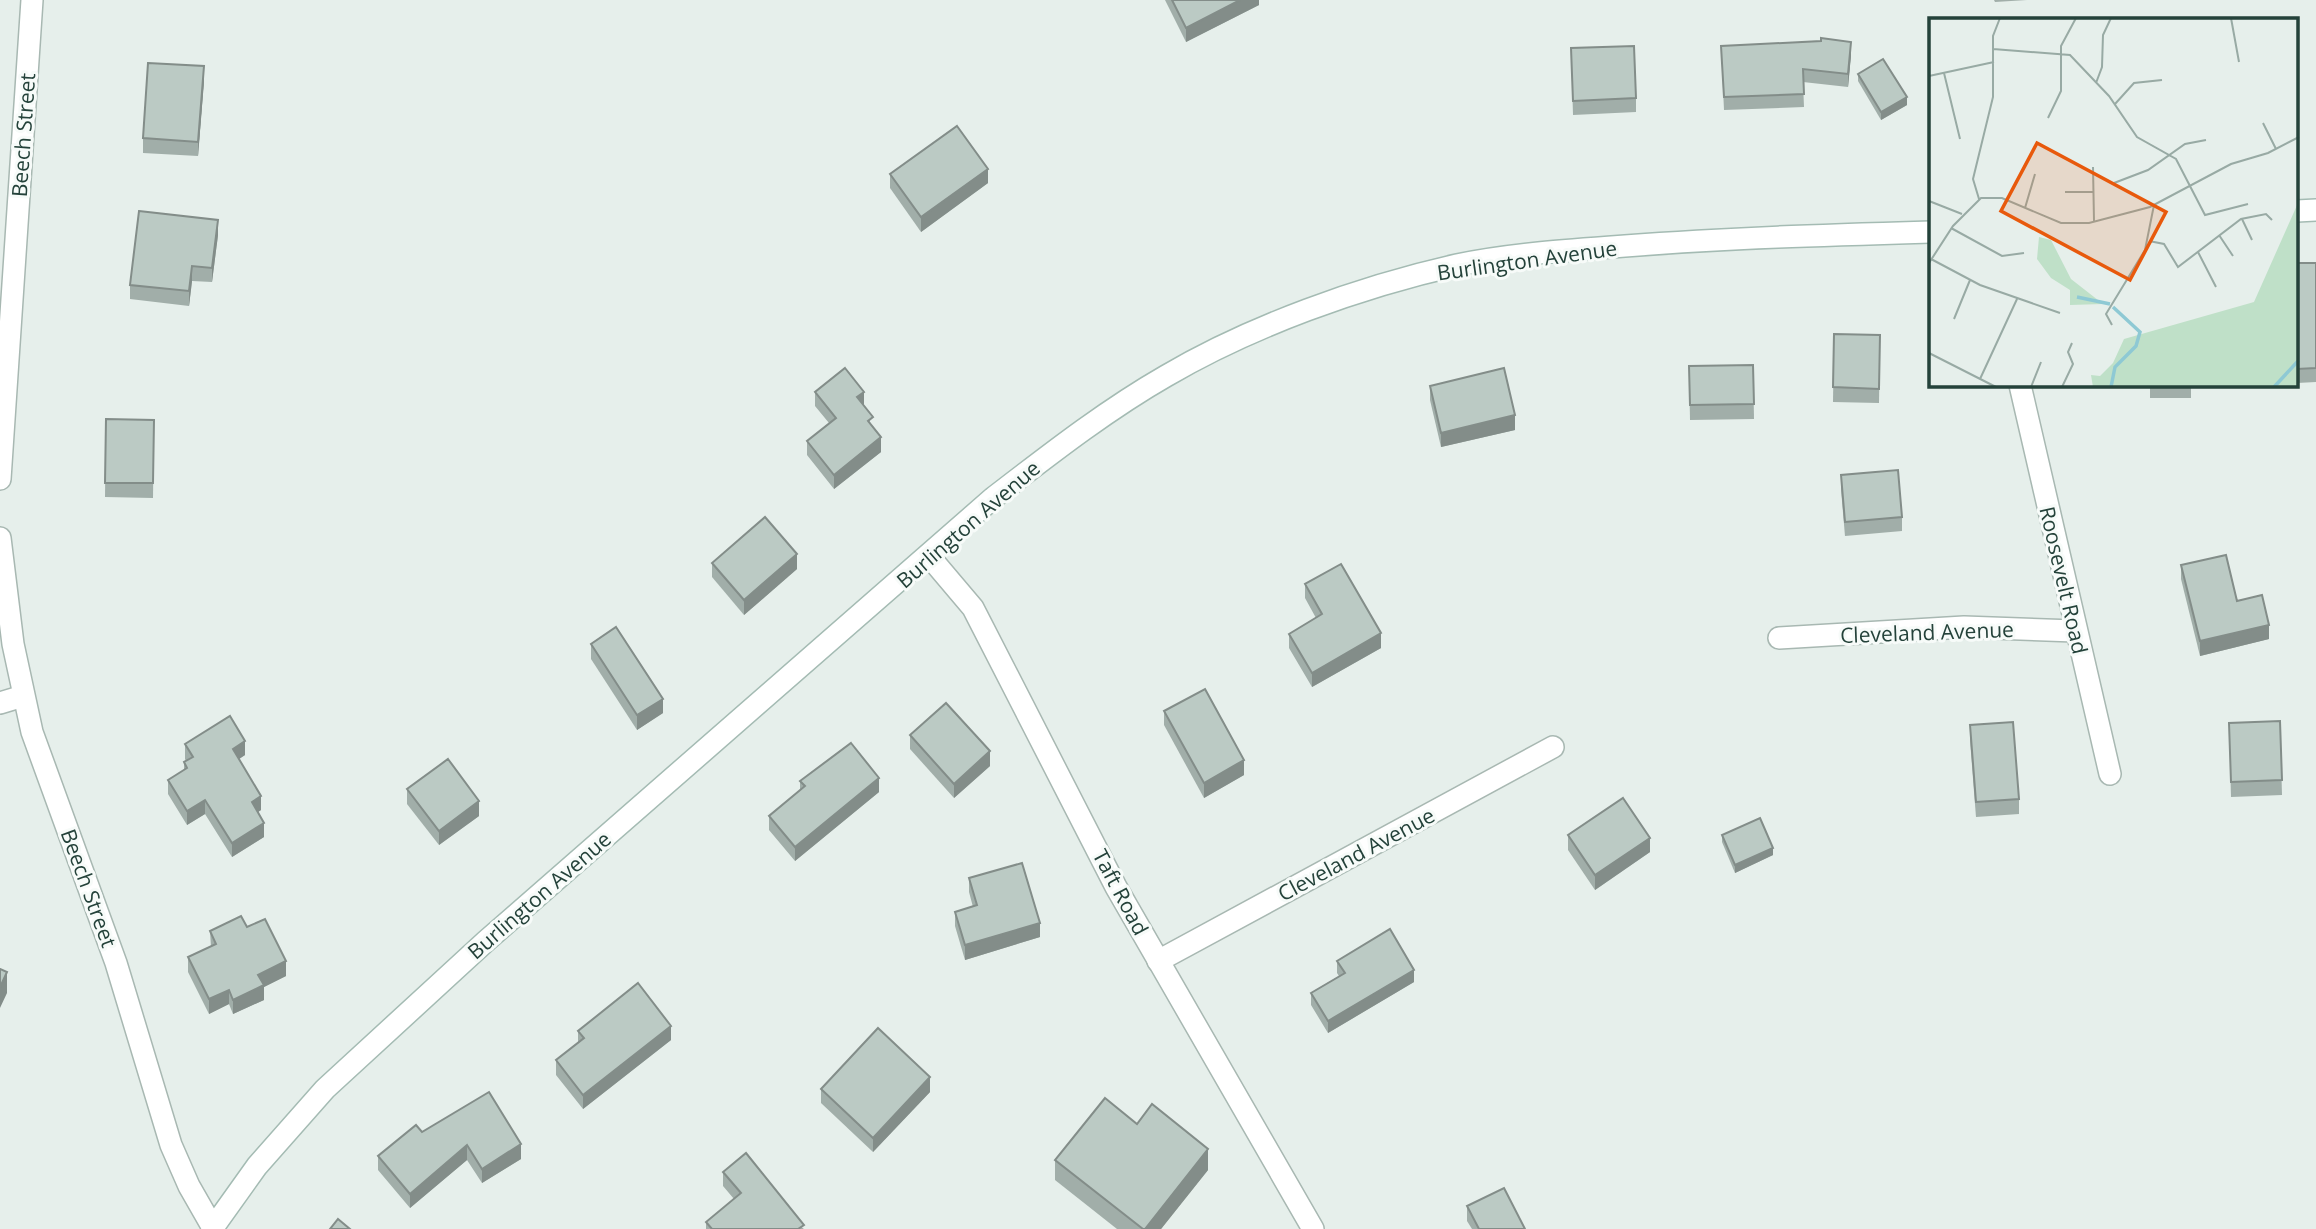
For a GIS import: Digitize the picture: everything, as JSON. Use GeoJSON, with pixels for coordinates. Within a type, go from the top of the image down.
{"type":"FeatureCollection","features":[{"type":"Feature","properties":{"kind":"street","name":"Beech Street"},"geometry":{"type":"LineString","coordinates":[[0,479],[5,338],[32,0]]}},
{"type":"Feature","properties":{"kind":"street"},"geometry":{"type":"LineString","coordinates":[[2298,211],[2316,210]]}},
{"type":"Feature","properties":{"kind":"street","name":"Burlington Avenue"},"geometry":{"type":"LineString","coordinates":[[213,1229],[257,1166],[325,1089],[485,942],[993,498],[1052,453],[1166,376],[1295,317],[1387,284],[1458,265],[1543,253],[1683,242],[1929,232]]}},
{"type":"Feature","properties":{"kind":"street","name":"Roosevelt Road"},"geometry":{"type":"LineString","coordinates":[[2020,387],[2110,774]]}},
{"type":"Feature","properties":{"kind":"street","name":"Beech Street"},"geometry":{"type":"LineString","coordinates":[[0,538],[23,696],[44,769],[116,963],[171,1145],[189,1186],[213,1229]]}},
{"type":"Feature","properties":{"kind":"street","name":"Taft Road"},"geometry":{"type":"LineString","coordinates":[[929,556],[973,608],[1023,700],[1116,887],[1314,1229]]}},
{"type":"Feature","properties":{"kind":"street","name":"Cleveland Avenue"},"geometry":{"type":"LineString","coordinates":[[1779,638],[1964,627],[2075,631]]}},
{"type":"Feature","properties":{"kind":"street"},"geometry":{"type":"LineString","coordinates":[[0,703],[23,696]]}},
{"type":"Feature","properties":{"kind":"street","name":"Cleveland Avenue"},"geometry":{"type":"LineString","coordinates":[[1158,961],[1553,747]]}},
{"type":"Feature","properties":{"kind":"building"},"geometry":{"type":"Polygon","coordinates":[[[1172,0],[1240,0],[1186,28],[1172,0]]]}},
{"type":"Feature","properties":{"kind":"building"},"geometry":{"type":"Polygon","coordinates":[[[1821,38],[1851,42],[1848,74],[1803,69],[1804,94],[1724,97],[1721,46],[1821,41],[1821,38]]]}},
{"type":"Feature","properties":{"kind":"building"},"geometry":{"type":"Polygon","coordinates":[[[1634,46],[1636,98],[1573,101],[1571,48],[1634,46]]]}},
{"type":"Feature","properties":{"kind":"building"},"geometry":{"type":"Polygon","coordinates":[[[1883,59],[1907,97],[1881,112],[1858,74],[1883,59]]]}},
{"type":"Feature","properties":{"kind":"building"},"geometry":{"type":"Polygon","coordinates":[[[148,63],[204,66],[198,142],[143,138],[148,63]]]}},
{"type":"Feature","properties":{"kind":"building"},"geometry":{"type":"Polygon","coordinates":[[[957,126],[988,169],[921,217],[890,174],[957,126]]]}},
{"type":"Feature","properties":{"kind":"building"},"geometry":{"type":"Polygon","coordinates":[[[139,211],[218,220],[212,268],[192,266],[189,291],[130,285],[139,211]]]}},
{"type":"Feature","properties":{"kind":"building"},"geometry":{"type":"Polygon","coordinates":[[[2298,263],[2316,263],[2316,368],[2298,369],[2298,263]]]}},
{"type":"Feature","properties":{"kind":"building"},"geometry":{"type":"Polygon","coordinates":[[[1834,334],[1880,335],[1879,389],[1833,387],[1834,334]]]}},
{"type":"Feature","properties":{"kind":"building"},"geometry":{"type":"Polygon","coordinates":[[[1753,365],[1754,404],[1690,405],[1689,366],[1753,365]]]}},
{"type":"Feature","properties":{"kind":"building"},"geometry":{"type":"Polygon","coordinates":[[[845,368],[864,392],[857,397],[873,417],[868,421],[881,437],[834,475],[807,441],[836,418],[815,392],[845,368]]]}},
{"type":"Feature","properties":{"kind":"building"},"geometry":{"type":"Polygon","coordinates":[[[1504,368],[1515,415],[1441,433],[1430,386],[1504,368]]]}},
{"type":"Feature","properties":{"kind":"building"},"geometry":{"type":"Polygon","coordinates":[[[106,419],[154,420],[153,483],[105,483],[106,419]]]}},
{"type":"Feature","properties":{"kind":"building"},"geometry":{"type":"Polygon","coordinates":[[[1898,470],[1902,517],[1845,522],[1841,475],[1898,470]]]}},
{"type":"Feature","properties":{"kind":"building"},"geometry":{"type":"Polygon","coordinates":[[[765,517],[797,554],[744,600],[712,563],[765,517]]]}},
{"type":"Feature","properties":{"kind":"building"},"geometry":{"type":"Polygon","coordinates":[[[2226,555],[2237,601],[2262,595],[2269,625],[2200,641],[2181,565],[2226,555]]]}},
{"type":"Feature","properties":{"kind":"building"},"geometry":{"type":"Polygon","coordinates":[[[1341,564],[1381,633],[1312,673],[1289,634],[1322,614],[1305,584],[1341,564]]]}},
{"type":"Feature","properties":{"kind":"building"},"geometry":{"type":"Polygon","coordinates":[[[616,627],[663,699],[637,715],[591,644],[616,627]]]}},
{"type":"Feature","properties":{"kind":"building"},"geometry":{"type":"Polygon","coordinates":[[[1205,689],[1244,760],[1204,783],[1164,711],[1205,689]]]}},
{"type":"Feature","properties":{"kind":"building"},"geometry":{"type":"Polygon","coordinates":[[[946,703],[990,751],[954,784],[910,735],[946,703]]]}},
{"type":"Feature","properties":{"kind":"building"},"geometry":{"type":"Polygon","coordinates":[[[230,716],[245,741],[233,749],[261,796],[252,802],[264,823],[232,843],[205,800],[187,811],[168,780],[187,768],[184,762],[193,757],[185,744],[230,716]]]}},
{"type":"Feature","properties":{"kind":"building"},"geometry":{"type":"Polygon","coordinates":[[[2280,721],[2282,780],[2231,782],[2229,723],[2280,721]]]}},
{"type":"Feature","properties":{"kind":"building"},"geometry":{"type":"Polygon","coordinates":[[[2013,722],[2019,799],[1976,802],[1970,725],[2013,722]]]}},
{"type":"Feature","properties":{"kind":"building"},"geometry":{"type":"Polygon","coordinates":[[[851,743],[879,778],[795,847],[769,816],[805,786],[800,781],[851,743]]]}},
{"type":"Feature","properties":{"kind":"building"},"geometry":{"type":"Polygon","coordinates":[[[448,759],[479,801],[439,831],[407,789],[448,759]]]}},
{"type":"Feature","properties":{"kind":"building"},"geometry":{"type":"Polygon","coordinates":[[[1623,798],[1650,838],[1595,875],[1568,835],[1623,798]]]}},
{"type":"Feature","properties":{"kind":"building"},"geometry":{"type":"Polygon","coordinates":[[[1760,818],[1773,848],[1735,865],[1722,835],[1760,818]]]}},
{"type":"Feature","properties":{"kind":"building"},"geometry":{"type":"Polygon","coordinates":[[[1022,863],[1040,923],[965,945],[955,912],[977,905],[969,878],[1022,863]]]}},
{"type":"Feature","properties":{"kind":"building"},"geometry":{"type":"Polygon","coordinates":[[[241,916],[247,927],[265,919],[286,961],[258,975],[264,985],[233,1000],[229,990],[209,999],[188,957],[216,944],[210,931],[241,916]]]}},
{"type":"Feature","properties":{"kind":"building"},"geometry":{"type":"Polygon","coordinates":[[[1390,929],[1414,970],[1328,1021],[1311,993],[1345,973],[1337,961],[1390,929]]]}},
{"type":"Feature","properties":{"kind":"building"},"geometry":{"type":"Polygon","coordinates":[[[0,969],[7,972],[0,987],[0,969]]]}},
{"type":"Feature","properties":{"kind":"building"},"geometry":{"type":"Polygon","coordinates":[[[638,983],[671,1026],[583,1095],[556,1060],[584,1038],[578,1031],[638,983]]]}},
{"type":"Feature","properties":{"kind":"building"},"geometry":{"type":"Polygon","coordinates":[[[878,1028],[930,1077],[873,1138],[821,1089],[878,1028]]]}},
{"type":"Feature","properties":{"kind":"building"},"geometry":{"type":"Polygon","coordinates":[[[489,1092],[521,1144],[482,1169],[467,1145],[410,1194],[378,1156],[416,1125],[422,1132],[489,1092]]]}},
{"type":"Feature","properties":{"kind":"building"},"geometry":{"type":"Polygon","coordinates":[[[1105,1098],[1137,1124],[1152,1104],[1208,1149],[1145,1229],[1055,1160],[1105,1098]]]}},
{"type":"Feature","properties":{"kind":"building"},"geometry":{"type":"Polygon","coordinates":[[[746,1153],[804,1225],[798,1229],[712,1229],[706,1222],[741,1193],[723,1172],[746,1153]]]}},
{"type":"Feature","properties":{"kind":"building"},"geometry":{"type":"Polygon","coordinates":[[[1504,1188],[1525,1229],[1479,1229],[1467,1206],[1504,1188]]]}},
{"type":"Feature","properties":{"kind":"building"},"geometry":{"type":"Polygon","coordinates":[[[338,1219],[350,1229],[330,1229],[338,1219]]]}}]}
